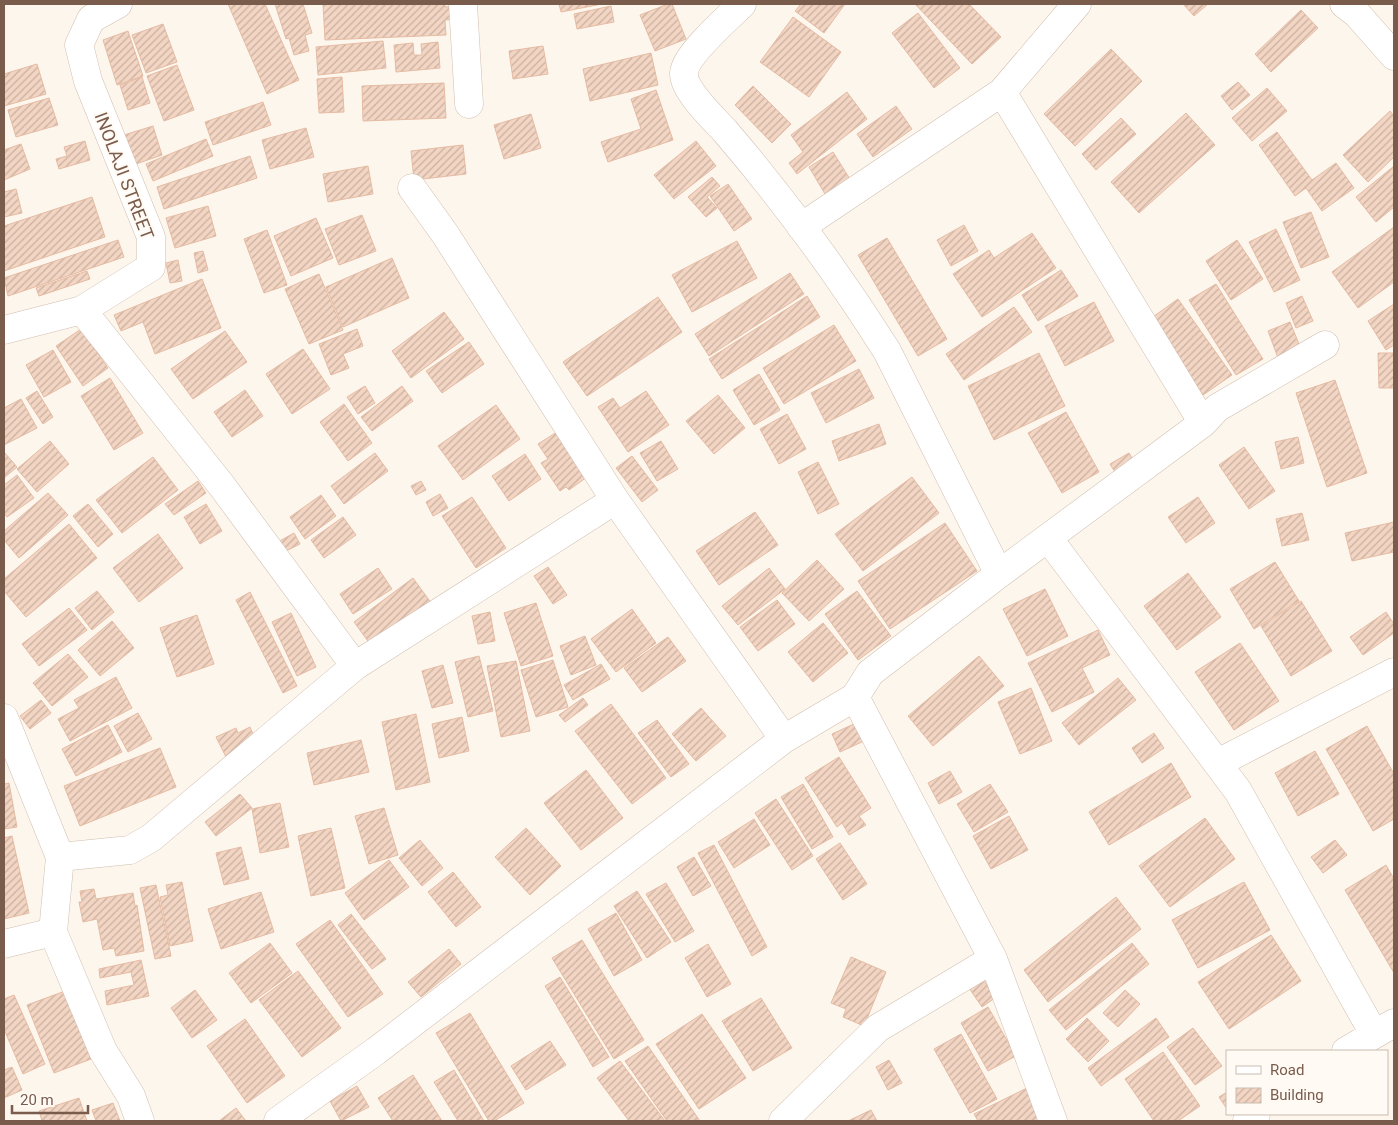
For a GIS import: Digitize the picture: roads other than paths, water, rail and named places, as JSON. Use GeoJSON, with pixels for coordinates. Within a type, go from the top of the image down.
{"type":"FeatureCollection","features":[{"type":"Feature","properties":{"kind":"street","name":"INOLAJI STREET"},"geometry":{"type":"LineString","coordinates":[[4,330],[82,310],[151,267],[150,237],[88,80],[79,45],[91,19],[118,4]]}},
{"type":"Feature","properties":{"kind":"street"},"geometry":{"type":"LineString","coordinates":[[463,4],[470,104]]}},
{"type":"Feature","properties":{"kind":"street"},"geometry":{"type":"LineString","coordinates":[[742,4],[690,59],[684,74],[689,90],[751,162],[801,227],[887,351],[999,574]]}},
{"type":"Feature","properties":{"kind":"street"},"geometry":{"type":"LineString","coordinates":[[801,227],[1002,92],[1077,4]]}},
{"type":"Feature","properties":{"kind":"street"},"geometry":{"type":"LineString","coordinates":[[1344,4],[1357,14],[1394,56]]}},
{"type":"Feature","properties":{"kind":"street"},"geometry":{"type":"LineString","coordinates":[[1002,92],[1203,423]]}},
{"type":"Feature","properties":{"kind":"street"},"geometry":{"type":"LineString","coordinates":[[412,188],[450,242],[615,500],[784,739]]}},
{"type":"Feature","properties":{"kind":"street"},"geometry":{"type":"LineString","coordinates":[[82,310],[222,486],[355,666]]}},
{"type":"Feature","properties":{"kind":"street"},"geometry":{"type":"LineString","coordinates":[[278,1121],[376,1050],[784,739],[855,697],[870,674],[999,574],[1203,423],[1217,408],[1324,345]]}},
{"type":"Feature","properties":{"kind":"street"},"geometry":{"type":"LineString","coordinates":[[60,856],[130,850],[151,838],[355,666],[615,500]]}},
{"type":"Feature","properties":{"kind":"street"},"geometry":{"type":"LineString","coordinates":[[1048,538],[1238,791],[1384,1029],[1348,1050]]}},
{"type":"Feature","properties":{"kind":"street"},"geometry":{"type":"LineString","coordinates":[[1218,763],[1394,672]]}},
{"type":"Feature","properties":{"kind":"street"},"geometry":{"type":"LineString","coordinates":[[855,697],[993,959],[1053,1121]]}},
{"type":"Feature","properties":{"kind":"street"},"geometry":{"type":"LineString","coordinates":[[4,718],[60,856],[52,932],[103,1051],[131,1096],[140,1121]]}},
{"type":"Feature","properties":{"kind":"street"},"geometry":{"type":"LineString","coordinates":[[4,944],[52,932]]}},
{"type":"Feature","properties":{"kind":"street"},"geometry":{"type":"LineString","coordinates":[[783,1121],[878,1028],[993,959]]}}]}
